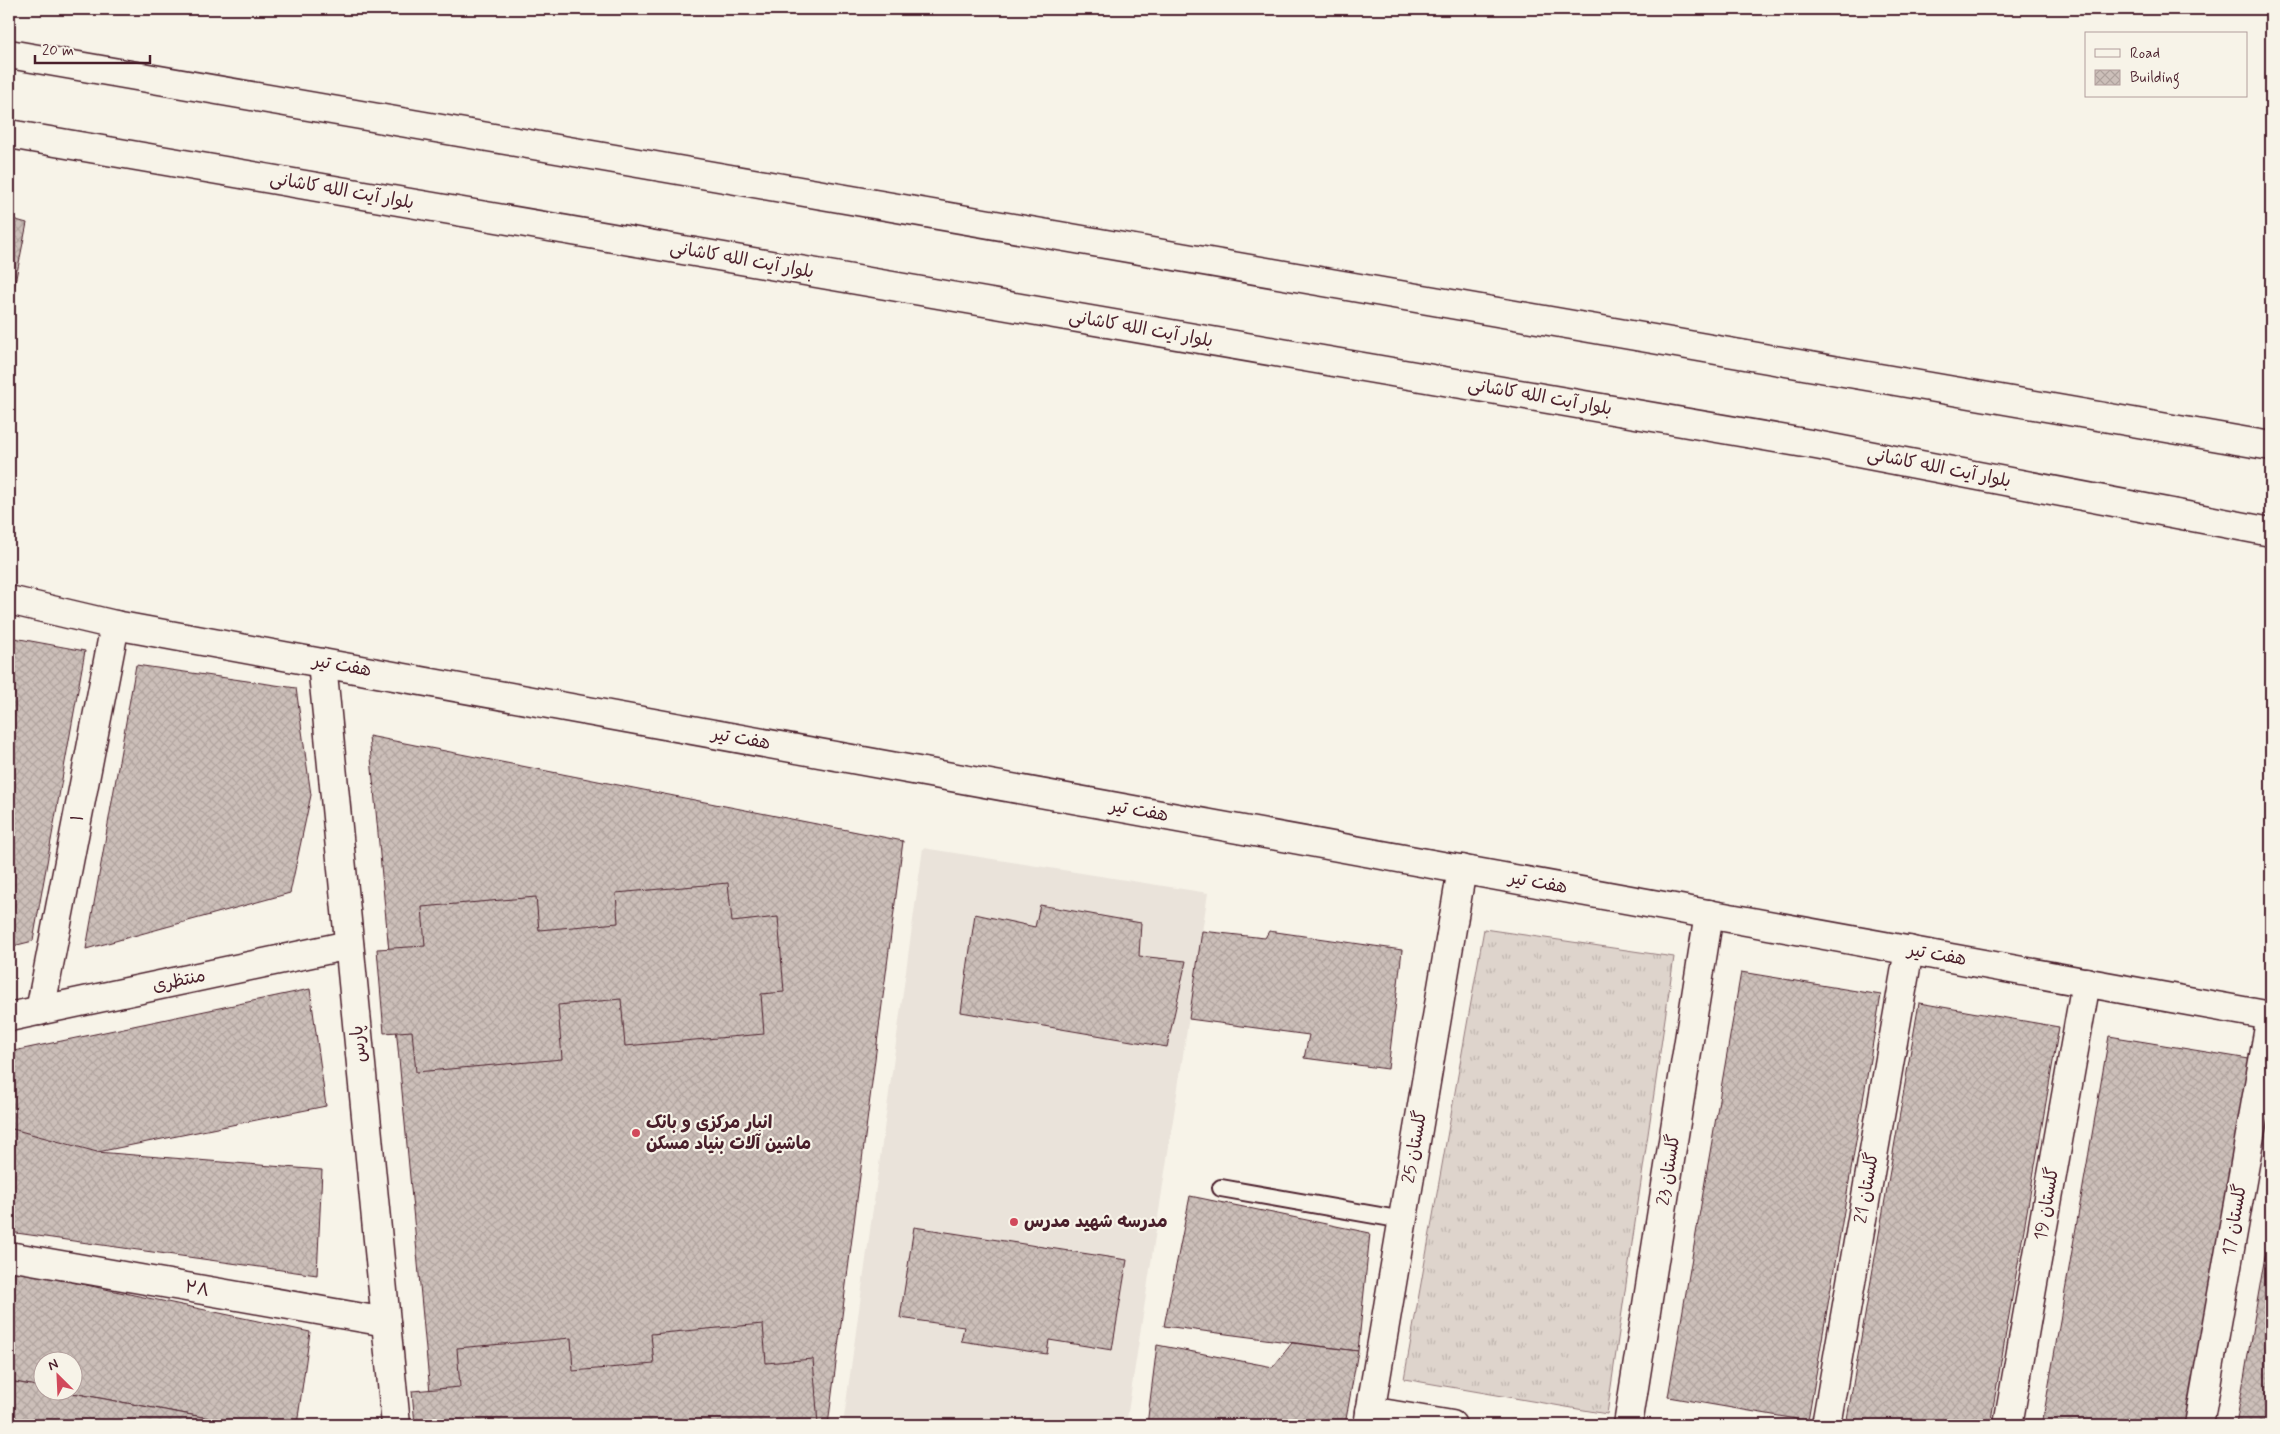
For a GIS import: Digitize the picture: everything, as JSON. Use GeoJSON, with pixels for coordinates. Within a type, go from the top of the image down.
{"type":"FeatureCollection","features":[{"type":"Feature","properties":{"kind":"street"},"geometry":{"type":"LineString","coordinates":[[9,54],[2271,446]]}},
{"type":"Feature","properties":{"kind":"street","name":"بلوار آیت الله کاشانی"},"geometry":{"type":"LineString","coordinates":[[9,134],[1806,443],[2271,532]]}},
{"type":"Feature","properties":{"kind":"street","name":"هفت تیر"},"geometry":{"type":"LineString","coordinates":[[9,600],[115,625],[2271,1016]]}},
{"type":"Feature","properties":{"kind":"street","name":"۱"},"geometry":{"type":"LineString","coordinates":[[40,1011],[115,625]]}},
{"type":"Feature","properties":{"kind":"street","name":"پارس"},"geometry":{"type":"LineString","coordinates":[[322,663],[396,1425]]}},
{"type":"Feature","properties":{"kind":"street","name":"گلستان 25"},"geometry":{"type":"LineString","coordinates":[[1369,1418],[1462,869]]}},
{"type":"Feature","properties":{"kind":"street","name":"گلستان 23"},"geometry":{"type":"LineString","coordinates":[[1628,1425],[1709,914]]}},
{"type":"Feature","properties":{"kind":"street","name":"منتظری"},"geometry":{"type":"LineString","coordinates":[[9,1017],[349,945]]}},
{"type":"Feature","properties":{"kind":"street","name":"گلستان 21"},"geometry":{"type":"LineString","coordinates":[[1826,1425],[1910,950]]}},
{"type":"Feature","properties":{"kind":"street","name":"گلستان 19"},"geometry":{"type":"LineString","coordinates":[[2008,1425],[2086,982]]}},
{"type":"Feature","properties":{"kind":"street","name":"گلستان 17"},"geometry":{"type":"LineString","coordinates":[[2199,1425],[2271,1016]]}},
{"type":"Feature","properties":{"kind":"street","name":"۲۸"},"geometry":{"type":"LineString","coordinates":[[9,1256],[386,1322]]}},
{"type":"Feature","properties":{"kind":"street"},"geometry":{"type":"LineString","coordinates":[[1369,1418],[1440,1424]]}},
{"type":"Feature","properties":{"kind":"lane"},"geometry":{"type":"LineString","coordinates":[[1221,1188],[1403,1220]]}},
{"type":"Feature","properties":{"kind":"shaded area","name":"مدرسه شهید مدرس"},"geometry":{"type":"Polygon","coordinates":[[[923,848],[1208,893],[1126,1425],[843,1425],[923,848]]]}},
{"type":"Feature","properties":{"kind":"green space"},"geometry":{"type":"Polygon","coordinates":[[[1484,929],[1674,957],[1607,1414],[1404,1379],[1484,929]]]}},
{"type":"Feature","properties":{"kind":"building"},"geometry":{"type":"Polygon","coordinates":[[[9,218],[27,223],[9,313],[9,218]]]}},
{"type":"Feature","properties":{"kind":"building"},"geometry":{"type":"Polygon","coordinates":[[[9,637],[85,651],[33,941],[9,947],[9,637]]]}},
{"type":"Feature","properties":{"kind":"building"},"geometry":{"type":"Polygon","coordinates":[[[136,665],[296,688],[311,795],[290,893],[86,949],[136,665]]]}},
{"type":"Feature","properties":{"kind":"building","name":"انبار مرکزی و بانک ماشین آلات بنیاد مسکن"},"geometry":{"type":"Polygon","coordinates":[[[369,736],[903,841],[828,1425],[433,1425],[369,736]]]}},
{"type":"Feature","properties":{"kind":"building"},"geometry":{"type":"Polygon","coordinates":[[[728,883],[732,922],[778,917],[784,992],[761,994],[764,1034],[625,1046],[621,999],[558,1005],[562,1059],[416,1072],[412,1031],[384,1033],[377,949],[425,946],[422,907],[536,897],[539,930],[618,923],[616,893],[728,883]]]}},
{"type":"Feature","properties":{"kind":"building"},"geometry":{"type":"Polygon","coordinates":[[[1040,905],[1141,923],[1139,956],[1186,961],[1167,1047],[961,1012],[975,914],[1035,927],[1040,905]]]}},
{"type":"Feature","properties":{"kind":"building"},"geometry":{"type":"Polygon","coordinates":[[[1202,931],[1265,938],[1269,931],[1402,950],[1388,1069],[1304,1058],[1309,1035],[1189,1019],[1202,931]]]}},
{"type":"Feature","properties":{"kind":"building"},"geometry":{"type":"Polygon","coordinates":[[[1741,972],[1881,995],[1808,1421],[1668,1397],[1741,972]]]}},
{"type":"Feature","properties":{"kind":"building"},"geometry":{"type":"Polygon","coordinates":[[[310,989],[326,1106],[58,1160],[9,1142],[9,1052],[310,989]]]}},
{"type":"Feature","properties":{"kind":"building"},"geometry":{"type":"Polygon","coordinates":[[[1919,1003],[2059,1027],[1990,1425],[1846,1425],[1919,1003]]]}},
{"type":"Feature","properties":{"kind":"building"},"geometry":{"type":"Polygon","coordinates":[[[2109,1036],[2249,1059],[2186,1425],[2042,1425],[2109,1036]]]}},
{"type":"Feature","properties":{"kind":"building"},"geometry":{"type":"Polygon","coordinates":[[[9,1128],[97,1152],[322,1170],[317,1275],[9,1232],[9,1128]]]}},
{"type":"Feature","properties":{"kind":"building"},"geometry":{"type":"Polygon","coordinates":[[[1190,1196],[1370,1233],[1358,1351],[1164,1326],[1190,1196]]]}},
{"type":"Feature","properties":{"kind":"building"},"geometry":{"type":"Polygon","coordinates":[[[2271,1221],[2271,1425],[2236,1425],[2271,1221]]]}},
{"type":"Feature","properties":{"kind":"building"},"geometry":{"type":"Polygon","coordinates":[[[914,1227],[1127,1260],[1112,1350],[1049,1340],[1047,1354],[961,1341],[964,1327],[900,1318],[914,1227]]]}},
{"type":"Feature","properties":{"kind":"building"},"geometry":{"type":"Polygon","coordinates":[[[10,1269],[310,1332],[297,1425],[246,1425],[82,1395],[82,1352],[32,1352],[32,1385],[9,1381],[10,1269]]]}},
{"type":"Feature","properties":{"kind":"building"},"geometry":{"type":"Polygon","coordinates":[[[763,1324],[766,1363],[813,1359],[818,1425],[415,1425],[412,1391],[460,1387],[457,1348],[571,1338],[573,1371],[654,1364],[651,1334],[763,1324]]]}},
{"type":"Feature","properties":{"kind":"building"},"geometry":{"type":"Polygon","coordinates":[[[1292,1343],[1358,1351],[1345,1425],[1147,1425],[1157,1345],[1273,1367],[1292,1343]]]}},
{"type":"Feature","properties":{"kind":"building"},"geometry":{"type":"Polygon","coordinates":[[[9,1381],[32,1385],[32,1402],[82,1402],[82,1395],[246,1425],[9,1425],[9,1381]]]}},
{"type":"Feature","properties":{"kind":"place","name":"انبار مرکزی و بانک ماشین آلات بنیاد مسکن"},"geometry":{"type":"Point","coordinates":[636,1133]}},
{"type":"Feature","properties":{"kind":"place","name":"مدرسه شهید مدرس"},"geometry":{"type":"Point","coordinates":[1014,1222]}}]}
